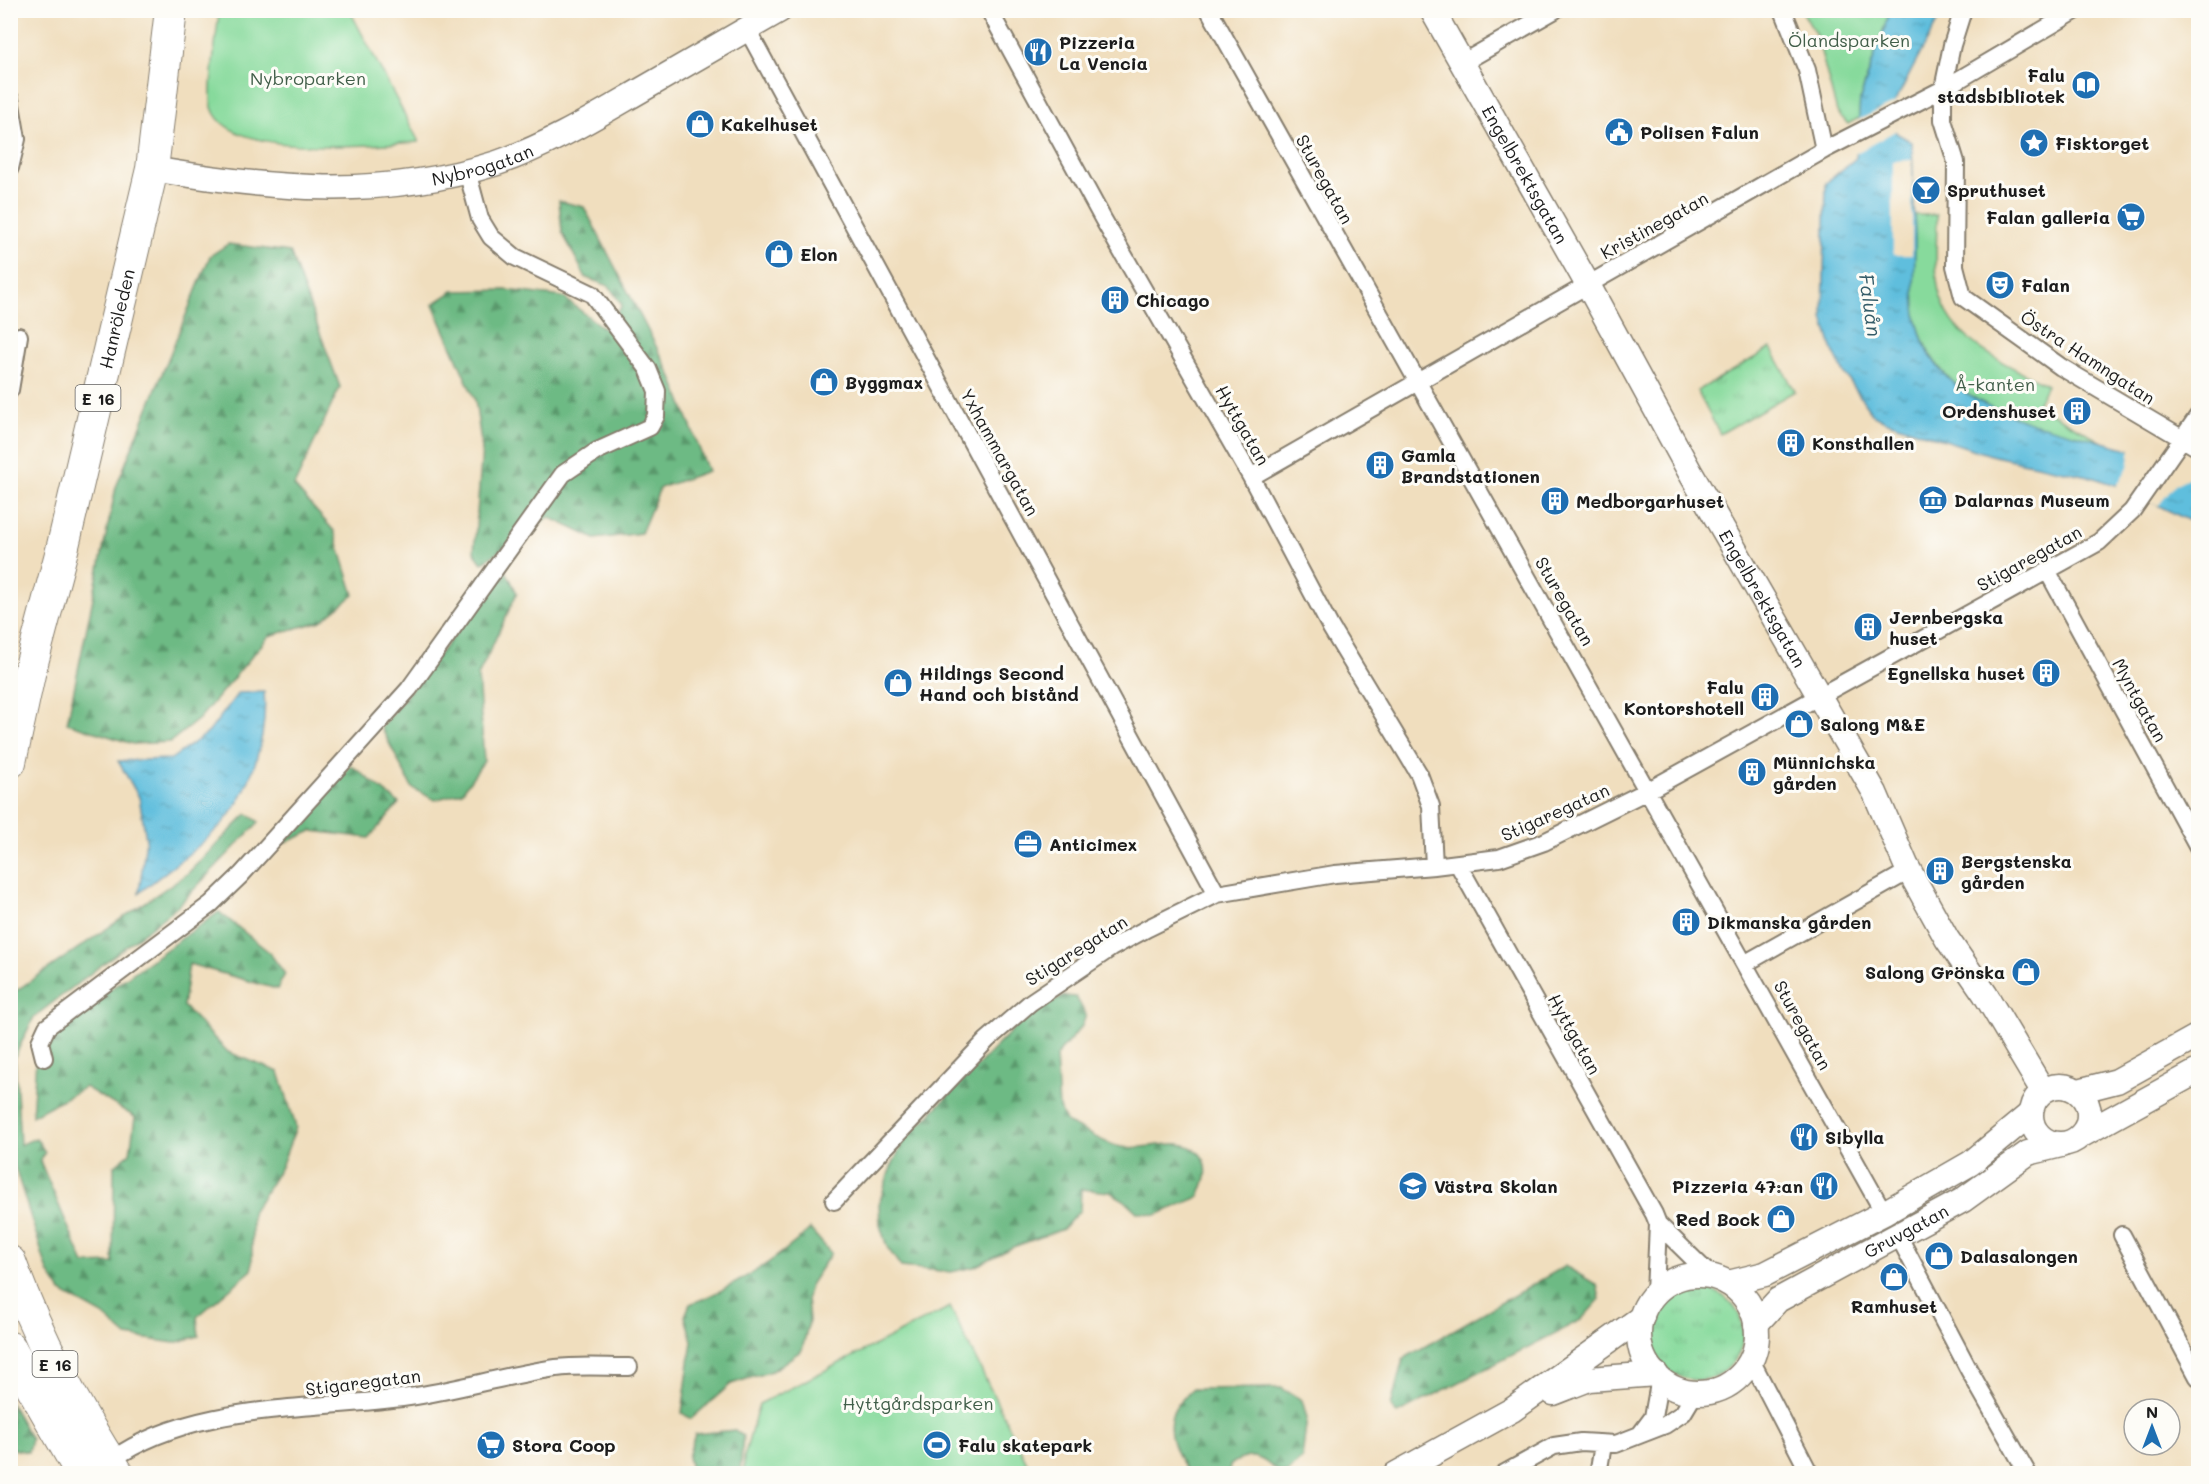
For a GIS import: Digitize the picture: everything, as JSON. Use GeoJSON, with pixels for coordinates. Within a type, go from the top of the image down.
{"type":"FeatureCollection","features":[{"type":"Feature","properties":{"kind":"highway","name":"Hanröleden"},"geometry":{"type":"LineString","coordinates":[[10,762],[29,674],[62,550],[152,169],[171,10]]}},
{"type":"Feature","properties":{"kind":"highway","name":"E 16"},"geometry":{"type":"LineString","coordinates":[[10,1262],[28,1310],[107,1469]]}},
{"type":"Feature","properties":{"kind":"highway","name":"E 16"},"geometry":{"type":"LineString","coordinates":[[10,1348],[82,1473]]}},
{"type":"Feature","properties":{"kind":"main road","name":"Nybrogatan"},"geometry":{"type":"LineString","coordinates":[[152,169],[305,189],[383,186],[467,171],[499,162],[572,129],[780,10]]}},
{"type":"Feature","properties":{"kind":"main road","name":"Engelbrektsgatan"},"geometry":{"type":"LineString","coordinates":[[1432,10],[1588,285],[1690,472],[1875,793],[1909,871],[1947,939],[1985,994],[2043,1091]]}},
{"type":"Feature","properties":{"kind":"main road"},"geometry":{"type":"LineString","coordinates":[[2078,1091],[2089,1107],[2088,1126],[2072,1140],[2052,1144],[2036,1133],[2030,1114],[2034,1101],[2043,1091],[2060,1085],[2078,1091],[2117,1081],[2199,1035]]}},
{"type":"Feature","properties":{"kind":"main road","name":"Gruvgatan"},"geometry":{"type":"LineString","coordinates":[[1756,1324],[1778,1300],[1963,1200],[2028,1153],[2072,1140],[2199,1071]]}},
{"type":"Feature","properties":{"kind":"main road","name":"Gruvgatan"},"geometry":{"type":"LineString","coordinates":[[1719,1280],[1766,1274],[1884,1213],[1971,1163],[2030,1114]]}},
{"type":"Feature","properties":{"kind":"main road"},"geometry":{"type":"LineString","coordinates":[[1512,1410],[1642,1317],[1655,1293],[1687,1276],[1719,1280],[1747,1300],[1756,1324],[1756,1342],[1751,1360],[1745,1370],[1728,1385],[1695,1393],[1672,1387],[1658,1376],[1641,1347],[1642,1317]]}},
{"type":"Feature","properties":{"kind":"main road"},"geometry":{"type":"LineString","coordinates":[[1396,1473],[1512,1410],[1589,1378],[1658,1376]]}},
{"type":"Feature","properties":{"kind":"street","name":"Hyttgatan"},"geometry":{"type":"LineString","coordinates":[[989,10],[1103,219],[1251,477],[1330,628],[1419,774],[1431,806],[1434,866]]}},
{"type":"Feature","properties":{"kind":"street","name":"Sturegatan"},"geometry":{"type":"LineString","coordinates":[[1209,10],[1649,790],[1884,1213]]}},
{"type":"Feature","properties":{"kind":"street"},"geometry":{"type":"LineString","coordinates":[[1462,63],[1555,10]]}},
{"type":"Feature","properties":{"kind":"street"},"geometry":{"type":"LineString","coordinates":[[1783,10],[1807,70],[1824,150]]}},
{"type":"Feature","properties":{"kind":"street","name":"Östra Hamngatan"},"geometry":{"type":"LineString","coordinates":[[1963,10],[1952,45],[1943,89],[1942,120],[1956,162],[1955,266],[1963,297],[2061,367],[2199,448]]}},
{"type":"Feature","properties":{"kind":"street","name":"Kristinegatan"},"geometry":{"type":"LineString","coordinates":[[1251,477],[1824,150],[1943,89],[2077,10]]}},
{"type":"Feature","properties":{"kind":"street","name":"Yxhammargatan"},"geometry":{"type":"LineString","coordinates":[[747,29],[1217,894]]}},
{"type":"Feature","properties":{"kind":"street"},"geometry":{"type":"LineString","coordinates":[[10,99],[16,139],[10,168]]}},
{"type":"Feature","properties":{"kind":"street"},"geometry":{"type":"LineString","coordinates":[[44,1058],[40,1042],[47,1027],[223,894],[379,723],[416,680],[563,474],[597,451],[643,433],[654,422],[657,391],[648,369],[624,334],[592,294],[515,257],[491,237],[480,219],[467,171]]}},
{"type":"Feature","properties":{"kind":"street"},"geometry":{"type":"LineString","coordinates":[[10,390],[19,336]]}},
{"type":"Feature","properties":{"kind":"street","name":"Stigaregatan"},"geometry":{"type":"LineString","coordinates":[[834,1201],[987,1040],[1030,1002],[1111,948],[1217,894],[1335,874],[1458,864],[1516,853],[1649,790],[1820,698],[1959,618],[2048,572],[2099,542],[2132,511],[2199,416]]}},
{"type":"Feature","properties":{"kind":"street","name":"Myntgatan"},"geometry":{"type":"LineString","coordinates":[[2048,572],[2199,847]]}},
{"type":"Feature","properties":{"kind":"street","name":"Hyttgatan"},"geometry":{"type":"LineString","coordinates":[[1458,864],[1658,1224],[1719,1280]]}},
{"type":"Feature","properties":{"kind":"street"},"geometry":{"type":"LineString","coordinates":[[1746,963],[1909,871]]}},
{"type":"Feature","properties":{"kind":"street"},"geometry":{"type":"LineString","coordinates":[[1655,1293],[1658,1224]]}},
{"type":"Feature","properties":{"kind":"street"},"geometry":{"type":"LineString","coordinates":[[1898,1235],[1969,1370],[2028,1473]]}},
{"type":"Feature","properties":{"kind":"street"},"geometry":{"type":"LineString","coordinates":[[2122,1235],[2199,1377]]}},
{"type":"Feature","properties":{"kind":"street"},"geometry":{"type":"LineString","coordinates":[[1751,1360],[1810,1473]]}},
{"type":"Feature","properties":{"kind":"street","name":"Stigaregatan"},"geometry":{"type":"LineString","coordinates":[[107,1469],[129,1447],[154,1436],[220,1418],[411,1397],[557,1368],[628,1367]]}},
{"type":"Feature","properties":{"kind":"street"},"geometry":{"type":"LineString","coordinates":[[1640,1434],[1653,1417],[1658,1376]]}},
{"type":"Feature","properties":{"kind":"street"},"geometry":{"type":"LineString","coordinates":[[1503,1473],[1554,1446],[1581,1442],[1616,1444],[1665,1425],[1683,1413],[1695,1393]]}},
{"type":"Feature","properties":{"kind":"street"},"geometry":{"type":"LineString","coordinates":[[1598,1473],[1603,1445]]}},
{"type":"Feature","properties":{"kind":"green space","name":"Nybroparken"},"geometry":{"type":"Polygon","coordinates":[[[219,11],[350,11],[419,142],[337,146],[269,142],[241,134],[220,121],[211,102],[212,70],[219,11]]]}},
{"type":"Feature","properties":{"kind":"green space","name":"Ölandsparken"},"geometry":{"type":"Polygon","coordinates":[[[1802,11],[1890,11],[1860,99],[1859,118],[1848,124],[1837,112],[1817,37],[1802,11]]]}},
{"type":"Feature","properties":{"kind":"green space"},"geometry":{"type":"Polygon","coordinates":[[[559,201],[584,207],[672,377],[708,471],[660,488],[641,533],[595,539],[549,517],[482,563],[474,552],[482,449],[475,400],[433,304],[453,291],[506,290],[563,297],[607,331],[622,305],[609,286],[586,278],[562,232],[559,201]]]}},
{"type":"Feature","properties":{"kind":"green space","name":"Å-kanten"},"geometry":{"type":"Polygon","coordinates":[[[1914,215],[1937,215],[1937,280],[1942,301],[1951,318],[1963,333],[1994,357],[2047,385],[2037,405],[2106,444],[2049,430],[1993,408],[1968,394],[1946,375],[1929,352],[1915,312],[1914,215]]]}},
{"type":"Feature","properties":{"kind":"green space"},"geometry":{"type":"Polygon","coordinates":[[[228,244],[290,252],[340,387],[294,486],[334,531],[354,595],[321,621],[269,636],[199,719],[170,742],[133,744],[67,723],[116,487],[210,256],[228,244]]]}},
{"type":"Feature","properties":{"kind":"green space"},"geometry":{"type":"Polygon","coordinates":[[[1771,348],[1795,391],[1720,434],[1697,391],[1771,348]]]}},
{"type":"Feature","properties":{"kind":"green space"},"geometry":{"type":"Polygon","coordinates":[[[506,571],[517,593],[478,676],[484,761],[462,792],[435,800],[412,788],[381,727],[506,571]]]}},
{"type":"Feature","properties":{"kind":"green space"},"geometry":{"type":"Polygon","coordinates":[[[351,765],[399,803],[369,838],[312,831],[282,844],[351,765]]]}},
{"type":"Feature","properties":{"kind":"green space"},"geometry":{"type":"Polygon","coordinates":[[[247,814],[259,822],[177,907],[34,1017],[15,1056],[20,1145],[36,1138],[45,1152],[40,1161],[84,1264],[113,1263],[114,1166],[130,1153],[135,1117],[85,1087],[32,1116],[36,1059],[50,1032],[219,912],[269,952],[285,974],[277,989],[189,964],[183,1006],[228,1052],[279,1072],[296,1127],[281,1167],[252,1213],[252,1270],[197,1317],[199,1336],[174,1343],[127,1336],[103,1315],[61,1292],[48,1272],[11,1155],[10,995],[188,873],[247,814]]]}},
{"type":"Feature","properties":{"kind":"green space"},"geometry":{"type":"Polygon","coordinates":[[[1064,996],[1076,997],[1086,1015],[1082,1026],[1056,1056],[1059,1108],[1067,1123],[1107,1143],[1121,1147],[1174,1144],[1192,1148],[1204,1159],[1207,1170],[1199,1197],[1156,1215],[1137,1212],[1124,1200],[1110,1192],[1081,1189],[1080,1210],[1063,1229],[1013,1247],[974,1267],[951,1272],[901,1267],[887,1247],[880,1225],[879,1204],[889,1172],[903,1142],[1022,1020],[1064,996]]]}},
{"type":"Feature","properties":{"kind":"green space"},"geometry":{"type":"Polygon","coordinates":[[[810,1229],[831,1253],[810,1285],[807,1297],[809,1321],[802,1350],[772,1371],[731,1384],[691,1419],[682,1413],[692,1341],[685,1316],[690,1304],[754,1272],[810,1229]]]}},
{"type":"Feature","properties":{"kind":"green space"},"geometry":{"type":"Polygon","coordinates":[[[1565,1266],[1597,1285],[1600,1299],[1581,1320],[1397,1414],[1391,1406],[1403,1359],[1565,1266]]]}},
{"type":"Feature","properties":{"kind":"green space"},"geometry":{"type":"Polygon","coordinates":[[[1697,1288],[1715,1292],[1729,1302],[1739,1316],[1743,1334],[1739,1352],[1729,1366],[1715,1376],[1697,1380],[1679,1376],[1665,1366],[1655,1352],[1651,1334],[1655,1316],[1665,1302],[1679,1292],[1697,1288]]]}},
{"type":"Feature","properties":{"kind":"green space","name":"Hyttgårdsparken"},"geometry":{"type":"Polygon","coordinates":[[[950,1307],[1032,1473],[744,1473],[744,1457],[759,1404],[950,1307]]]}},
{"type":"Feature","properties":{"kind":"green space"},"geometry":{"type":"Polygon","coordinates":[[[1281,1388],[1302,1400],[1307,1418],[1302,1458],[1288,1473],[1275,1469],[1258,1458],[1251,1457],[1230,1465],[1229,1473],[1188,1473],[1179,1459],[1170,1427],[1175,1407],[1193,1389],[1281,1388]]]}},
{"type":"Feature","properties":{"kind":"green space"},"geometry":{"type":"Polygon","coordinates":[[[11,1404],[31,1439],[28,1452],[13,1449],[11,1445],[11,1404]]]}},
{"type":"Feature","properties":{"kind":"green space"},"geometry":{"type":"Polygon","coordinates":[[[735,1430],[743,1436],[740,1473],[692,1473],[688,1457],[695,1434],[735,1430]]]}},
{"type":"Feature","properties":{"kind":"water","name":"Faluån"},"geometry":{"type":"Polygon","coordinates":[[[1890,11],[1943,11],[1895,102],[1896,133],[1912,142],[1915,306],[1918,325],[1930,356],[1950,380],[1975,399],[2005,413],[2036,424],[2131,450],[2198,478],[2198,525],[2116,485],[2088,476],[1994,456],[1885,421],[1872,414],[1843,371],[1833,351],[1823,318],[1826,183],[1856,158],[1860,99],[1890,11]]]}},
{"type":"Feature","properties":{"kind":"water"},"geometry":{"type":"Polygon","coordinates":[[[264,692],[265,709],[260,745],[249,780],[232,812],[202,843],[139,893],[146,839],[139,797],[118,761],[171,759],[209,732],[238,693],[264,692]]]}},
{"type":"Feature","properties":{"kind":"pier"},"geometry":{"type":"Polygon","coordinates":[[[1896,102],[1897,130],[1853,155],[1856,121],[1896,102]]]}},
{"type":"Feature","properties":{"kind":"pier"},"geometry":{"type":"Polygon","coordinates":[[[1912,160],[1912,255],[1893,255],[1893,161],[1912,160]]]}},
{"type":"Feature","properties":{"kind":"pier"},"geometry":{"type":"Polygon","coordinates":[[[2131,448],[2196,474],[2176,484],[2158,506],[2116,487],[2128,467],[2131,448]]]}},
{"type":"Feature","properties":{"kind":"place","name":"Pizzeria La Vencia"},"geometry":{"type":"Point","coordinates":[1038,52]}},
{"type":"Feature","properties":{"kind":"place","name":"Falu stadsbibliotek"},"geometry":{"type":"Point","coordinates":[2086,85]}},
{"type":"Feature","properties":{"kind":"place","name":"Kakelhuset"},"geometry":{"type":"Point","coordinates":[700,124]}},
{"type":"Feature","properties":{"kind":"place","name":"Polisen Falun"},"geometry":{"type":"Point","coordinates":[1619,132]}},
{"type":"Feature","properties":{"kind":"place","name":"Fisktorget"},"geometry":{"type":"Point","coordinates":[2034,143]}},
{"type":"Feature","properties":{"kind":"place","name":"Spruthuset"},"geometry":{"type":"Point","coordinates":[1926,190]}},
{"type":"Feature","properties":{"kind":"place","name":"Falan galleria"},"geometry":{"type":"Point","coordinates":[2131,217]}},
{"type":"Feature","properties":{"kind":"place","name":"Elon"},"geometry":{"type":"Point","coordinates":[779,254]}},
{"type":"Feature","properties":{"kind":"place","name":"Falan"},"geometry":{"type":"Point","coordinates":[2000,285]}},
{"type":"Feature","properties":{"kind":"place","name":"Chicago"},"geometry":{"type":"Point","coordinates":[1115,300]}},
{"type":"Feature","properties":{"kind":"place","name":"Byggmax"},"geometry":{"type":"Point","coordinates":[824,382]}},
{"type":"Feature","properties":{"kind":"place","name":"Ordenshuset"},"geometry":{"type":"Point","coordinates":[2077,411]}},
{"type":"Feature","properties":{"kind":"place","name":"Konsthallen"},"geometry":{"type":"Point","coordinates":[1791,443]}},
{"type":"Feature","properties":{"kind":"place","name":"Gamla Brandstationen"},"geometry":{"type":"Point","coordinates":[1380,465]}},
{"type":"Feature","properties":{"kind":"place","name":"Dalarnas Museum"},"geometry":{"type":"Point","coordinates":[1933,500]}},
{"type":"Feature","properties":{"kind":"place","name":"Medborgarhuset"},"geometry":{"type":"Point","coordinates":[1555,501]}},
{"type":"Feature","properties":{"kind":"place","name":"Jernbergska huset"},"geometry":{"type":"Point","coordinates":[1868,627]}},
{"type":"Feature","properties":{"kind":"place","name":"Egnellska huset"},"geometry":{"type":"Point","coordinates":[2046,673]}},
{"type":"Feature","properties":{"kind":"place","name":"Hildings Second Hand och bistånd"},"geometry":{"type":"Point","coordinates":[898,683]}},
{"type":"Feature","properties":{"kind":"place","name":"Falu Kontorshotell"},"geometry":{"type":"Point","coordinates":[1765,697]}},
{"type":"Feature","properties":{"kind":"place","name":"Salong M&E"},"geometry":{"type":"Point","coordinates":[1799,724]}},
{"type":"Feature","properties":{"kind":"place","name":"Münnichska gården"},"geometry":{"type":"Point","coordinates":[1752,772]}},
{"type":"Feature","properties":{"kind":"place","name":"Anticimex"},"geometry":{"type":"Point","coordinates":[1028,844]}},
{"type":"Feature","properties":{"kind":"place","name":"Bergstenska gården"},"geometry":{"type":"Point","coordinates":[1940,871]}},
{"type":"Feature","properties":{"kind":"place","name":"Dikmanska gården"},"geometry":{"type":"Point","coordinates":[1686,922]}},
{"type":"Feature","properties":{"kind":"place","name":"Salong Grönska"},"geometry":{"type":"Point","coordinates":[2026,972]}},
{"type":"Feature","properties":{"kind":"place","name":"Sibylla"},"geometry":{"type":"Point","coordinates":[1804,1137]}},
{"type":"Feature","properties":{"kind":"place","name":"Västra Skolan"},"geometry":{"type":"Point","coordinates":[1413,1186]}},
{"type":"Feature","properties":{"kind":"place","name":"Pizzeria 47:an"},"geometry":{"type":"Point","coordinates":[1824,1186]}},
{"type":"Feature","properties":{"kind":"place","name":"Red Bock"},"geometry":{"type":"Point","coordinates":[1781,1219]}},
{"type":"Feature","properties":{"kind":"place","name":"Dalasalongen"},"geometry":{"type":"Point","coordinates":[1939,1256]}},
{"type":"Feature","properties":{"kind":"place","name":"Ramhuset"},"geometry":{"type":"Point","coordinates":[1894,1277]}},
{"type":"Feature","properties":{"kind":"place","name":"Stora Coop"},"geometry":{"type":"Point","coordinates":[491,1445]}},
{"type":"Feature","properties":{"kind":"place","name":"Falu skatepark"},"geometry":{"type":"Point","coordinates":[937,1445]}}]}
